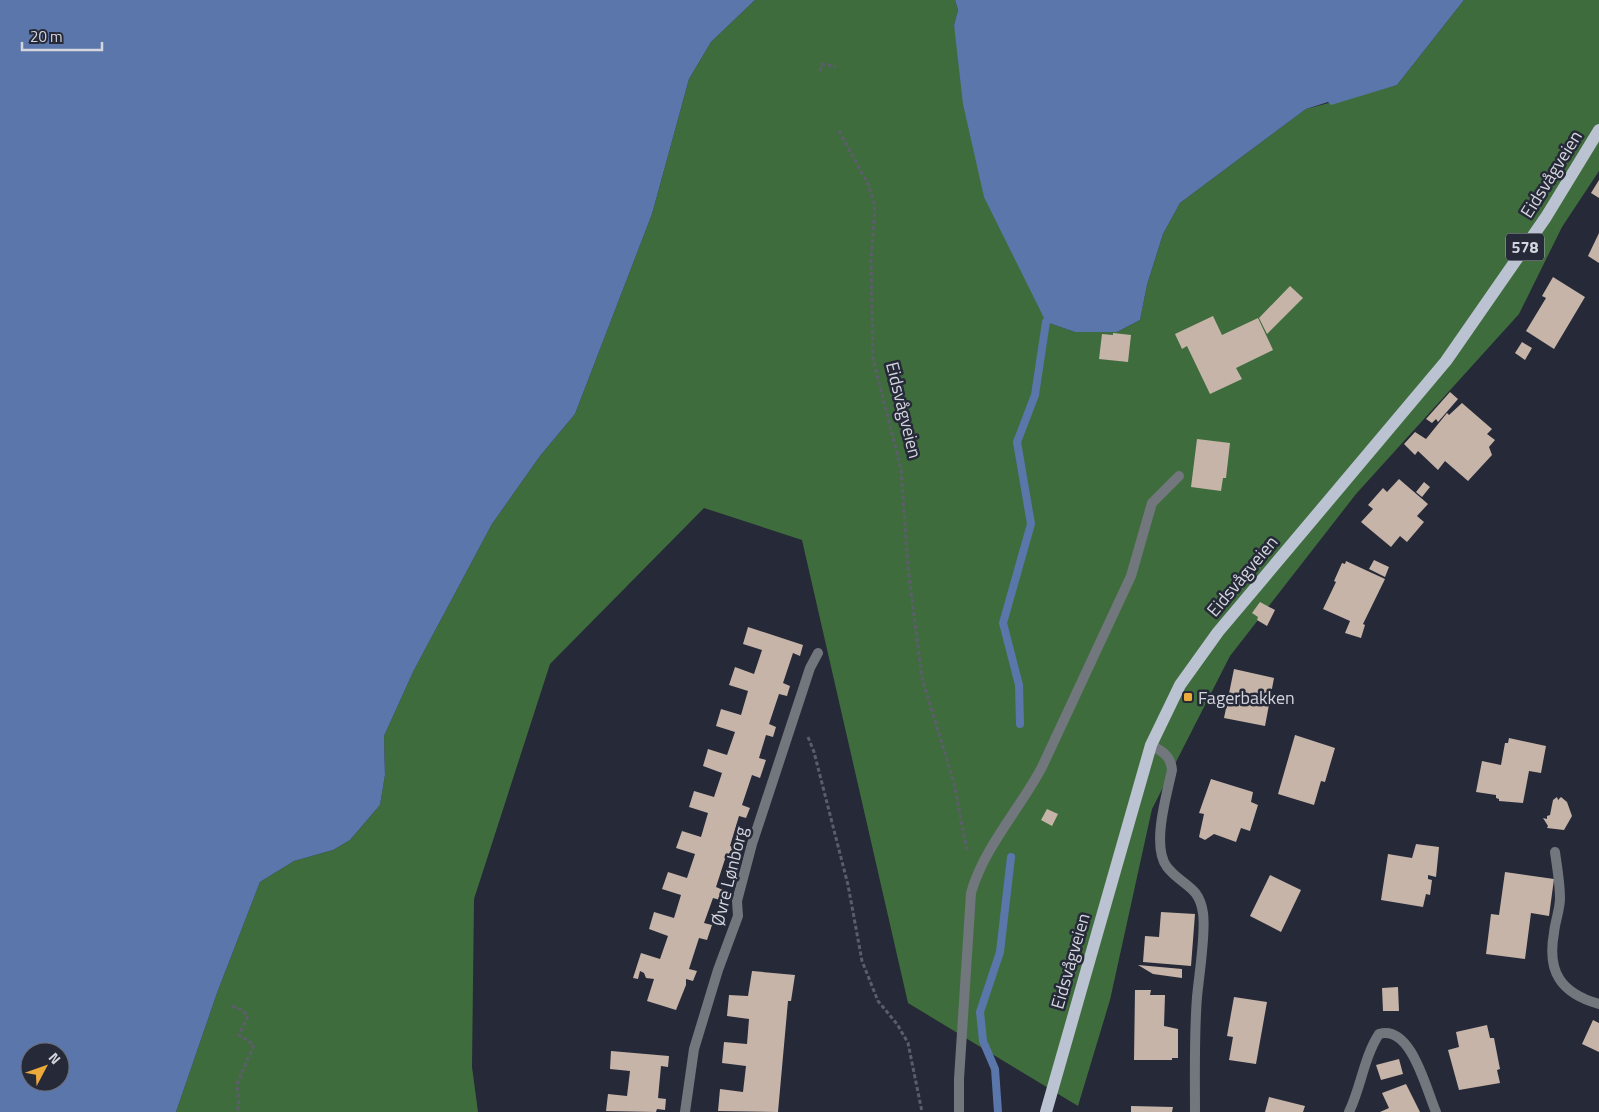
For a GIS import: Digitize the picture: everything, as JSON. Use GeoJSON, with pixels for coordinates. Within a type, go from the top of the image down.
{"type":"FeatureCollection","features":[{"type":"Feature","properties":{"kind":"main road","name":"Eidsvågveien"},"geometry":{"type":"LineString","coordinates":[[1046,1112],[1151,745],[1180,685],[1218,632],[1466,334],[1557,199],[1599,130]]}},
{"type":"Feature","properties":{"kind":"street"},"geometry":{"type":"LineString","coordinates":[[959,1112],[959,1079],[971,893],[975,877],[982,862],[1030,790],[1042,767],[1131,576],[1152,503],[1179,476]]}},
{"type":"Feature","properties":{"kind":"street","name":"Øvre Lønborg"},"geometry":{"type":"LineString","coordinates":[[685,1112],[694,1049],[718,970],[738,916],[737,901],[752,844],[810,668],[818,653]]}},
{"type":"Feature","properties":{"kind":"street"},"geometry":{"type":"LineString","coordinates":[[1151,745],[1164,753],[1171,761],[1172,770],[1164,807],[1160,847],[1163,860],[1168,868],[1192,886],[1198,895],[1203,914],[1197,1003],[1195,1112]]}},
{"type":"Feature","properties":{"kind":"street"},"geometry":{"type":"LineString","coordinates":[[1555,852],[1560,900],[1551,955],[1552,965],[1562,984],[1574,993],[1599,1004]]}},
{"type":"Feature","properties":{"kind":"street"},"geometry":{"type":"LineString","coordinates":[[1349,1112],[1356,1098],[1372,1044],[1379,1034],[1386,1032],[1400,1036],[1410,1049],[1436,1112]]}},
{"type":"Feature","properties":{"kind":"path"},"geometry":{"type":"LineString","coordinates":[[820,71],[822,64],[836,67]]}},
{"type":"Feature","properties":{"kind":"path","name":"Eidsvågveien"},"geometry":{"type":"LineString","coordinates":[[839,131],[868,184],[875,206],[871,259],[873,359],[901,469],[908,568],[922,678],[954,783],[967,845],[968,862],[975,877]]}},
{"type":"Feature","properties":{"kind":"path"},"geometry":{"type":"LineString","coordinates":[[796,712],[814,752],[819,770],[848,886],[862,961],[878,1001],[897,1024],[908,1043],[922,1112]]}},
{"type":"Feature","properties":{"kind":"path"},"geometry":{"type":"LineString","coordinates":[[232,1006],[242,1010],[248,1016],[239,1035],[254,1045],[237,1084],[239,1105],[237,1112]]}},
{"type":"Feature","properties":{"kind":"green space"},"geometry":{"type":"Polygon","coordinates":[[[755,0],[955,0],[958,10],[954,25],[1046,322],[1075,332],[1117,332],[1140,320],[1147,285],[1163,234],[1180,203],[1306,109],[1397,85],[1464,0],[1599,0],[1599,171],[1562,227],[1519,314],[1356,494],[1230,656],[1152,809],[1110,1000],[1078,1106],[908,1003],[802,540],[704,508],[550,664],[474,899],[472,1067],[478,1112],[176,1112],[217,993],[260,882],[294,861],[333,850],[350,840],[380,805],[385,775],[384,736],[414,670],[492,524],[540,456],[575,414],[652,214],[689,79],[711,42],[755,0]]]}},
{"type":"Feature","properties":{"kind":"water"},"geometry":{"type":"Polygon","coordinates":[[[0,0],[755,0],[711,42],[689,79],[652,214],[575,414],[540,456],[492,524],[414,670],[384,736],[385,775],[380,805],[350,840],[333,850],[294,861],[260,882],[217,993],[176,1112],[0,1112],[0,0]]]}},
{"type":"Feature","properties":{"kind":"water"},"geometry":{"type":"Polygon","coordinates":[[[955,0],[1464,0],[1397,85],[1331,105],[1328,102],[1306,109],[1180,203],[1163,234],[1147,285],[1140,320],[1117,332],[1075,332],[1046,322],[984,197],[963,104],[954,25],[958,10],[955,0]]]}},
{"type":"Feature","properties":{"kind":"building"},"geometry":{"type":"Polygon","coordinates":[[[1599,180],[1599,198],[1591,193],[1599,180]]]}},
{"type":"Feature","properties":{"kind":"building"},"geometry":{"type":"Polygon","coordinates":[[[1599,233],[1599,263],[1588,256],[1599,233]]]}},
{"type":"Feature","properties":{"kind":"building"},"geometry":{"type":"Polygon","coordinates":[[[1553,277],[1585,297],[1554,349],[1526,331],[1546,298],[1542,296],[1553,277]]]}},
{"type":"Feature","properties":{"kind":"building"},"geometry":{"type":"Polygon","coordinates":[[[1290,286],[1303,298],[1267,334],[1259,318],[1290,286]]]}},
{"type":"Feature","properties":{"kind":"building"},"geometry":{"type":"Polygon","coordinates":[[[1213,316],[1222,335],[1258,318],[1273,350],[1236,368],[1242,379],[1210,394],[1187,346],[1182,349],[1175,334],[1213,316]]]}},
{"type":"Feature","properties":{"kind":"building"},"geometry":{"type":"Polygon","coordinates":[[[1113,333],[1131,335],[1128,362],[1099,359],[1102,334],[1113,335],[1113,333]]]}},
{"type":"Feature","properties":{"kind":"building"},"geometry":{"type":"Polygon","coordinates":[[[1522,342],[1532,348],[1525,360],[1515,353],[1522,342]]]}},
{"type":"Feature","properties":{"kind":"building"},"geometry":{"type":"Polygon","coordinates":[[[1450,392],[1458,399],[1438,422],[1436,419],[1432,423],[1426,419],[1450,392]]]}},
{"type":"Feature","properties":{"kind":"building"},"geometry":{"type":"Polygon","coordinates":[[[1462,403],[1492,429],[1487,434],[1495,440],[1489,447],[1492,455],[1468,481],[1445,461],[1438,470],[1418,451],[1415,455],[1404,444],[1415,432],[1426,439],[1447,413],[1449,415],[1462,403]]]}},
{"type":"Feature","properties":{"kind":"building"},"geometry":{"type":"Polygon","coordinates":[[[1197,439],[1230,443],[1226,478],[1223,478],[1221,491],[1191,487],[1197,439]]]}},
{"type":"Feature","properties":{"kind":"building"},"geometry":{"type":"Polygon","coordinates":[[[1399,479],[1428,504],[1417,516],[1424,522],[1407,542],[1400,536],[1391,547],[1361,522],[1373,509],[1368,505],[1383,488],[1387,492],[1399,479]]]}},
{"type":"Feature","properties":{"kind":"building"},"geometry":{"type":"Polygon","coordinates":[[[1424,482],[1430,487],[1422,497],[1416,492],[1424,482]]]}},
{"type":"Feature","properties":{"kind":"building"},"geometry":{"type":"Polygon","coordinates":[[[1374,560],[1389,567],[1385,577],[1369,569],[1374,560]]]}},
{"type":"Feature","properties":{"kind":"building"},"geometry":{"type":"Polygon","coordinates":[[[1346,561],[1385,579],[1363,624],[1365,625],[1361,638],[1345,633],[1350,621],[1323,609],[1336,582],[1334,581],[1342,563],[1345,564],[1346,561]]]}},
{"type":"Feature","properties":{"kind":"building"},"geometry":{"type":"Polygon","coordinates":[[[1260,602],[1275,610],[1267,626],[1257,620],[1258,617],[1252,613],[1260,602]]]}},
{"type":"Feature","properties":{"kind":"building"},"geometry":{"type":"Polygon","coordinates":[[[748,627],[803,645],[800,656],[793,653],[783,683],[790,686],[787,696],[779,694],[769,724],[776,727],[773,737],[766,735],[759,758],[766,760],[760,778],[752,775],[742,805],[750,808],[746,818],[739,816],[730,846],[737,849],[733,859],[726,856],[716,887],[723,890],[720,900],[713,898],[704,923],[712,925],[707,940],[699,938],[689,969],[697,971],[693,981],[686,979],[686,985],[676,1010],[647,1001],[654,979],[646,978],[644,973],[640,971],[638,979],[633,978],[641,953],[660,959],[668,936],[649,929],[654,912],[674,918],[681,895],[662,889],[668,872],[687,878],[695,854],[676,848],[682,831],[701,837],[708,813],[689,807],[694,791],[714,797],[722,773],[703,766],[708,749],[727,755],[735,732],[716,726],[721,709],[741,715],[748,691],[729,685],[735,667],[754,674],[762,650],[743,644],[748,627]]]}},
{"type":"Feature","properties":{"kind":"building"},"geometry":{"type":"Polygon","coordinates":[[[1234,669],[1274,678],[1265,726],[1224,718],[1234,669]]]}},
{"type":"Feature","properties":{"kind":"building"},"geometry":{"type":"Polygon","coordinates":[[[1295,735],[1335,748],[1325,782],[1321,781],[1314,805],[1278,794],[1295,735]]]}},
{"type":"Feature","properties":{"kind":"building"},"geometry":{"type":"Polygon","coordinates":[[[1509,738],[1546,746],[1541,773],[1529,771],[1523,803],[1499,801],[1496,795],[1476,792],[1482,761],[1501,765],[1505,743],[1508,743],[1509,738]]]}},
{"type":"Feature","properties":{"kind":"building"},"geometry":{"type":"Polygon","coordinates":[[[1211,779],[1253,792],[1251,802],[1258,805],[1250,831],[1241,828],[1236,842],[1214,834],[1205,840],[1199,837],[1204,814],[1199,813],[1211,779]]]}},
{"type":"Feature","properties":{"kind":"building"},"geometry":{"type":"Polygon","coordinates":[[[1557,797],[1558,800],[1561,797],[1567,802],[1572,816],[1564,830],[1547,828],[1548,826],[1543,818],[1547,819],[1547,816],[1550,815],[1553,800],[1557,797]]]}},
{"type":"Feature","properties":{"kind":"building"},"geometry":{"type":"Polygon","coordinates":[[[1047,809],[1058,814],[1052,826],[1041,820],[1047,809]]]}},
{"type":"Feature","properties":{"kind":"building"},"geometry":{"type":"Polygon","coordinates":[[[1416,844],[1439,847],[1436,877],[1428,875],[1428,879],[1432,880],[1430,895],[1426,894],[1423,907],[1381,900],[1388,854],[1412,858],[1416,844]]]}},
{"type":"Feature","properties":{"kind":"building"},"geometry":{"type":"Polygon","coordinates":[[[1505,872],[1554,879],[1549,916],[1531,913],[1525,959],[1486,954],[1491,914],[1499,915],[1505,872]]]}},
{"type":"Feature","properties":{"kind":"building"},"geometry":{"type":"Polygon","coordinates":[[[1270,875],[1301,890],[1281,932],[1250,916],[1270,875]]]}},
{"type":"Feature","properties":{"kind":"building"},"geometry":{"type":"Polygon","coordinates":[[[1161,912],[1195,914],[1191,966],[1143,962],[1145,936],[1159,937],[1161,912]]]}},
{"type":"Feature","properties":{"kind":"building"},"geometry":{"type":"Polygon","coordinates":[[[1138,965],[1182,969],[1182,978],[1153,974],[1138,965]]]}},
{"type":"Feature","properties":{"kind":"building"},"geometry":{"type":"Polygon","coordinates":[[[752,971],[795,975],[791,1001],[788,1001],[778,1112],[718,1111],[720,1089],[743,1092],[746,1066],[722,1063],[724,1042],[747,1044],[749,1019],[727,1016],[729,995],[748,996],[752,971]]]}},
{"type":"Feature","properties":{"kind":"building"},"geometry":{"type":"Polygon","coordinates":[[[1398,987],[1399,1011],[1383,1011],[1382,988],[1398,987]]]}},
{"type":"Feature","properties":{"kind":"building"},"geometry":{"type":"Polygon","coordinates":[[[1135,990],[1151,990],[1150,995],[1165,995],[1164,1026],[1178,1029],[1178,1058],[1172,1058],[1172,1060],[1134,1060],[1135,990]]]}},
{"type":"Feature","properties":{"kind":"building"},"geometry":{"type":"Polygon","coordinates":[[[1234,997],[1267,1002],[1256,1064],[1229,1060],[1233,1037],[1227,1036],[1234,997]]]}},
{"type":"Feature","properties":{"kind":"building"},"geometry":{"type":"Polygon","coordinates":[[[1593,1020],[1599,1023],[1599,1052],[1582,1044],[1593,1020]]]}},
{"type":"Feature","properties":{"kind":"building"},"geometry":{"type":"Polygon","coordinates":[[[1487,1025],[1490,1038],[1494,1038],[1500,1069],[1497,1070],[1500,1083],[1459,1090],[1448,1050],[1459,1047],[1456,1032],[1487,1025]]]}},
{"type":"Feature","properties":{"kind":"building"},"geometry":{"type":"Polygon","coordinates":[[[611,1051],[669,1056],[668,1067],[661,1066],[658,1098],[666,1099],[665,1110],[657,1109],[656,1112],[606,1111],[608,1094],[627,1096],[630,1071],[610,1069],[611,1051]]]}},
{"type":"Feature","properties":{"kind":"building"},"geometry":{"type":"Polygon","coordinates":[[[1399,1059],[1403,1074],[1381,1080],[1376,1065],[1399,1059]]]}},
{"type":"Feature","properties":{"kind":"building"},"geometry":{"type":"Polygon","coordinates":[[[1406,1084],[1420,1112],[1380,1112],[1389,1108],[1382,1093],[1406,1084]]]}},
{"type":"Feature","properties":{"kind":"building"},"geometry":{"type":"Polygon","coordinates":[[[1269,1097],[1305,1106],[1303,1112],[1265,1112],[1269,1097]]]}},
{"type":"Feature","properties":{"kind":"building"},"geometry":{"type":"Polygon","coordinates":[[[1131,1106],[1173,1107],[1172,1112],[1131,1112],[1131,1106]]]}},
{"type":"Feature","properties":{"kind":"waterway"},"geometry":{"type":"LineString","coordinates":[[1020,724],[1019,685],[1003,623],[1031,524],[1017,442],[1035,395],[1046,322]]}},
{"type":"Feature","properties":{"kind":"waterway"},"geometry":{"type":"LineString","coordinates":[[998,1112],[995,1069],[983,1041],[980,1012],[1000,952],[1011,857]]}},
{"type":"Feature","properties":{"kind":"place","name":"Fagerbakken"},"geometry":{"type":"Point","coordinates":[1188,697]}}]}
